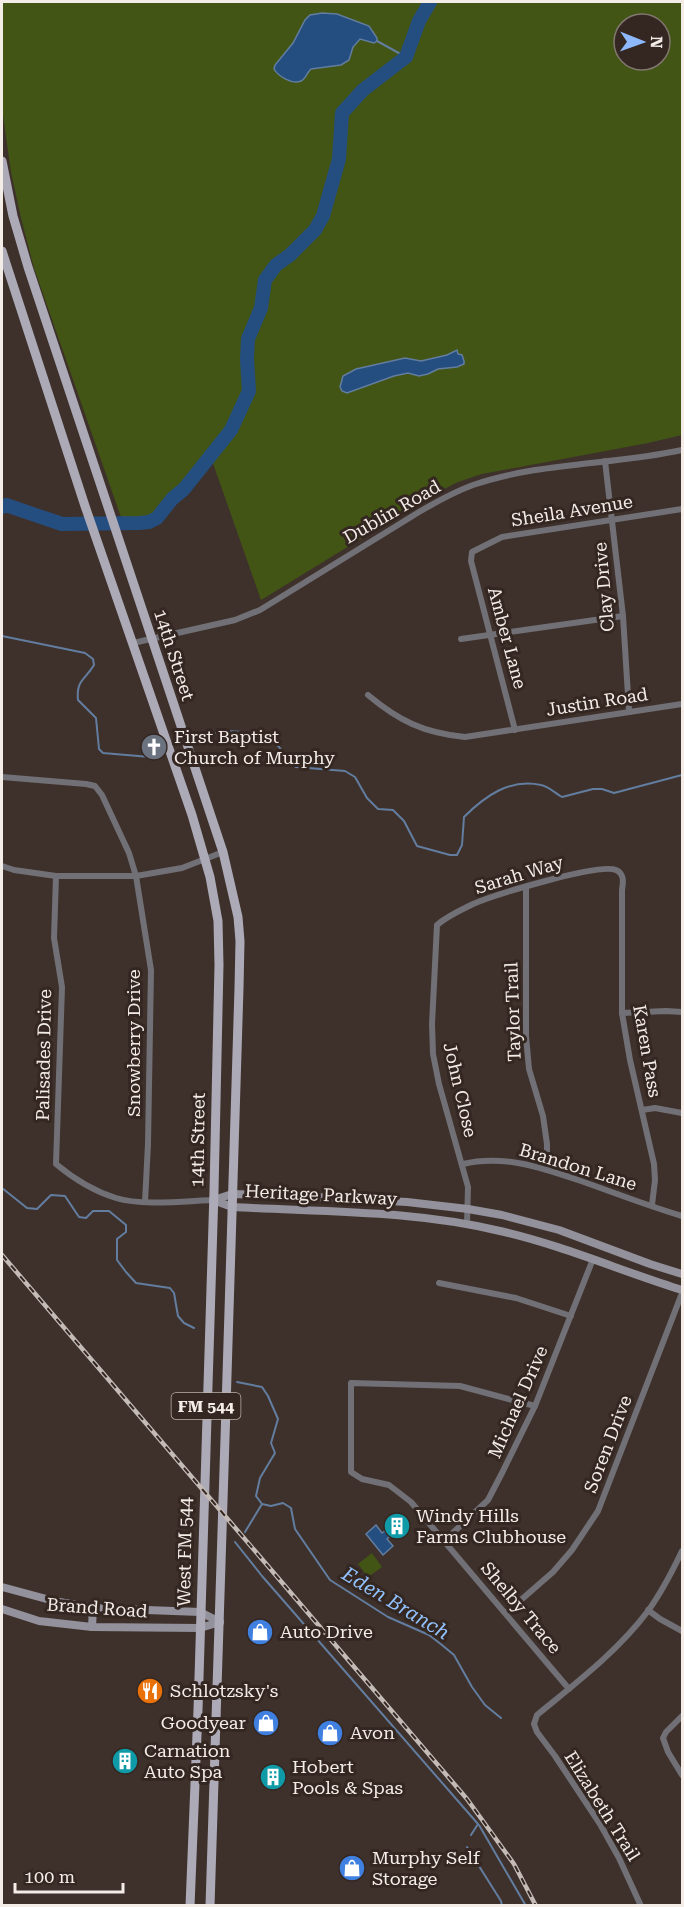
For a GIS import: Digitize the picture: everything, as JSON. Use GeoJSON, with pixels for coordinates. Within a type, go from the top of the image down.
{"type":"FeatureCollection","features":[{"type":"Feature","properties":{"kind":"main road","name":"14th Street"},"geometry":{"type":"LineString","coordinates":[[2,161],[13,216],[43,314],[223,852],[238,917],[240,941],[232,1207]]}},
{"type":"Feature","properties":{"kind":"main road","name":"14th Street"},"geometry":{"type":"LineString","coordinates":[[2,251],[85,507],[192,815],[205,860],[218,921],[219,941],[213,1200]]}},
{"type":"Feature","properties":{"kind":"main road","name":"Heritage Parkway"},"geometry":{"type":"LineString","coordinates":[[213,1200],[232,1194],[378,1200],[468,1209],[559,1230],[682,1274]]}},
{"type":"Feature","properties":{"kind":"main road","name":"Heritage Parkway"},"geometry":{"type":"LineString","coordinates":[[213,1200],[232,1207],[377,1213],[467,1225],[525,1237],[682,1292]]}},
{"type":"Feature","properties":{"kind":"main road","name":"West FM 544"},"geometry":{"type":"LineString","coordinates":[[190,1905],[213,1200]]}},
{"type":"Feature","properties":{"kind":"main road"},"geometry":{"type":"LineString","coordinates":[[377,1213],[378,1200]]}},
{"type":"Feature","properties":{"kind":"main road","name":"West FM 544"},"geometry":{"type":"LineString","coordinates":[[210,1905],[232,1207]]}},
{"type":"Feature","properties":{"kind":"main road","name":"Brand Road"},"geometry":{"type":"LineString","coordinates":[[2,1587],[54,1602],[93,1608],[200,1612],[220,1622]]}},
{"type":"Feature","properties":{"kind":"main road"},"geometry":{"type":"LineString","coordinates":[[92,1627],[93,1608]]}},
{"type":"Feature","properties":{"kind":"main road","name":"Brand Road"},"geometry":{"type":"LineString","coordinates":[[2,1609],[39,1621],[92,1627],[200,1628],[220,1622]]}},
{"type":"Feature","properties":{"kind":"main road"},"geometry":{"type":"LineString","coordinates":[[193,1817],[214,1817]]}},
{"type":"Feature","properties":{"kind":"street","name":"Dublin Road"},"geometry":{"type":"LineString","coordinates":[[132,643],[235,620],[260,610],[419,512],[462,489],[505,477],[682,450]]}},
{"type":"Feature","properties":{"kind":"street","name":"Clay Drive"},"geometry":{"type":"LineString","coordinates":[[605,461],[623,616],[629,711]]}},
{"type":"Feature","properties":{"kind":"street","name":"Sheila Avenue"},"geometry":{"type":"LineString","coordinates":[[471,554],[476,549],[502,537],[682,509]]}},
{"type":"Feature","properties":{"kind":"street","name":"Amber Lane"},"geometry":{"type":"LineString","coordinates":[[471,554],[515,730]]}},
{"type":"Feature","properties":{"kind":"street"},"geometry":{"type":"LineString","coordinates":[[461,639],[623,616]]}},
{"type":"Feature","properties":{"kind":"street","name":"Justin Road"},"geometry":{"type":"LineString","coordinates":[[368,695],[386,710],[424,730],[465,737],[682,704]]}},
{"type":"Feature","properties":{"kind":"street","name":"Snowberry Drive"},"geometry":{"type":"LineString","coordinates":[[2,777],[95,786],[102,795],[125,843],[136,876],[151,970],[145,1202]]}},
{"type":"Feature","properties":{"kind":"street"},"geometry":{"type":"LineString","coordinates":[[2,866],[56,876],[136,876],[182,868],[223,852]]}},
{"type":"Feature","properties":{"kind":"street","name":"Sarah Way"},"geometry":{"type":"LineString","coordinates":[[437,925],[475,904],[526,887],[588,871],[615,869]]}},
{"type":"Feature","properties":{"kind":"street","name":"Karen Pass"},"geometry":{"type":"LineString","coordinates":[[615,869],[622,874],[623,879],[622,1012],[654,1164],[652,1205]]}},
{"type":"Feature","properties":{"kind":"street","name":"Palisades Drive"},"geometry":{"type":"LineString","coordinates":[[56,876],[54,938],[62,987],[56,1164],[80,1183],[117,1199],[145,1202]]}},
{"type":"Feature","properties":{"kind":"street","name":"Taylor Trail"},"geometry":{"type":"LineString","coordinates":[[526,887],[525,1036],[529,1069],[544,1125],[547,1170]]}},
{"type":"Feature","properties":{"kind":"street","name":"John Close"},"geometry":{"type":"LineString","coordinates":[[437,925],[432,1024],[433,1054],[468,1188],[467,1225]]}},
{"type":"Feature","properties":{"kind":"street"},"geometry":{"type":"LineString","coordinates":[[622,1012],[682,1012]]}},
{"type":"Feature","properties":{"kind":"street"},"geometry":{"type":"LineString","coordinates":[[642,1110],[655,1108],[682,1113]]}},
{"type":"Feature","properties":{"kind":"street","name":"Brandon Lane"},"geometry":{"type":"LineString","coordinates":[[462,1164],[502,1160],[547,1170],[682,1216]]}},
{"type":"Feature","properties":{"kind":"street"},"geometry":{"type":"LineString","coordinates":[[145,1202],[213,1200]]}},
{"type":"Feature","properties":{"kind":"street","name":"Michael Drive"},"geometry":{"type":"LineString","coordinates":[[444,1542],[488,1500],[535,1406],[593,1259]]}},
{"type":"Feature","properties":{"kind":"street"},"geometry":{"type":"LineString","coordinates":[[439,1282],[516,1298],[571,1316]]}},
{"type":"Feature","properties":{"kind":"street","name":"Soren Drive"},"geometry":{"type":"LineString","coordinates":[[506,1613],[553,1572],[572,1550],[598,1511],[682,1292]]}},
{"type":"Feature","properties":{"kind":"street","name":"Shelby Trace"},"geometry":{"type":"LineString","coordinates":[[535,1406],[460,1386],[351,1383],[351,1472],[362,1479],[381,1482],[395,1488],[411,1502],[569,1689]]}},
{"type":"Feature","properties":{"kind":"street"},"geometry":{"type":"LineString","coordinates":[[569,1689],[616,1647],[648,1610],[682,1551]]}},
{"type":"Feature","properties":{"kind":"street"},"geometry":{"type":"LineString","coordinates":[[648,1610],[682,1631]]}},
{"type":"Feature","properties":{"kind":"street","name":"Elizabeth Trail"},"geometry":{"type":"LineString","coordinates":[[569,1689],[537,1715],[534,1724],[537,1732],[605,1832],[641,1905]]}},
{"type":"Feature","properties":{"kind":"street"},"geometry":{"type":"LineString","coordinates":[[682,1716],[663,1738],[668,1752],[682,1775]]}},
{"type":"Feature","properties":{"kind":"green space"},"geometry":{"type":"Polygon","coordinates":[[[2,2],[682,2],[682,435],[482,474],[458,482],[434,494],[261,600],[209,452],[150,517],[122,520],[34,268],[11,172],[2,108],[2,2]]]}},
{"type":"Feature","properties":{"kind":"green space"},"geometry":{"type":"Polygon","coordinates":[[[372,1553],[382,1567],[368,1577],[358,1564],[372,1553]]]}},
{"type":"Feature","properties":{"kind":"water"},"geometry":{"type":"Polygon","coordinates":[[[337,14],[369,26],[377,41],[374,43],[360,39],[353,47],[349,60],[341,65],[311,69],[301,81],[294,82],[282,77],[274,69],[275,65],[293,43],[305,20],[310,15],[337,14]]]}},
{"type":"Feature","properties":{"kind":"water"},"geometry":{"type":"Polygon","coordinates":[[[457,350],[458,354],[462,355],[464,364],[457,367],[438,369],[419,376],[408,373],[394,376],[347,393],[340,387],[343,376],[356,369],[405,358],[421,361],[447,355],[457,350]]]}},
{"type":"Feature","properties":{"kind":"water"},"geometry":{"type":"Polygon","coordinates":[[[376,1525],[382,1533],[385,1531],[390,1536],[387,1539],[393,1546],[383,1555],[366,1534],[376,1525]]]}},
{"type":"Feature","properties":{"kind":"waterway"},"geometry":{"type":"LineString","coordinates":[[2,507],[6,505],[62,524],[139,523],[157,518],[172,499],[184,489],[231,430],[249,391],[248,339],[261,308],[265,280],[276,265],[290,255],[315,230],[323,216],[339,159],[342,113],[363,90],[406,57],[419,21],[430,2]]}},
{"type":"Feature","properties":{"kind":"waterway"},"geometry":{"type":"LineString","coordinates":[[377,41],[406,57]]}},
{"type":"Feature","properties":{"kind":"waterway"},"geometry":{"type":"LineString","coordinates":[[2,636],[85,653],[93,659],[94,665],[78,688],[78,700],[96,718],[99,749],[103,753],[150,757]]}},
{"type":"Feature","properties":{"kind":"waterway"},"geometry":{"type":"LineString","coordinates":[[207,736],[232,731],[260,736],[275,743],[296,767],[345,771],[355,777],[367,798],[378,809],[393,810],[404,821],[417,846],[450,855],[457,855],[462,845],[464,817],[499,790],[519,784],[530,784],[549,788],[562,797],[593,789],[614,793],[682,775]]}},
{"type":"Feature","properties":{"kind":"waterway","name":"Eden Branch"},"geometry":{"type":"LineString","coordinates":[[2,1188],[27,1208],[37,1209],[51,1195],[65,1196],[79,1217],[86,1218],[93,1211],[109,1211],[126,1225],[126,1232],[117,1239],[117,1260],[136,1283],[170,1288],[174,1293],[178,1316],[184,1323],[194,1328]]}},
{"type":"Feature","properties":{"kind":"waterway","name":"Eden Branch"},"geometry":{"type":"LineString","coordinates":[[237,1382],[262,1387],[278,1419],[271,1443],[275,1453],[260,1478],[256,1496],[262,1504],[271,1506],[283,1503],[291,1508],[295,1529],[330,1580],[388,1617],[429,1635],[442,1645],[454,1655],[485,1705],[501,1718]]}},
{"type":"Feature","properties":{"kind":"waterway"},"geometry":{"type":"LineString","coordinates":[[245,1532],[262,1504]]}},
{"type":"Feature","properties":{"kind":"waterway"},"geometry":{"type":"LineString","coordinates":[[235,1542],[478,1824],[471,1835]]}},
{"type":"Feature","properties":{"kind":"waterway"},"geometry":{"type":"LineString","coordinates":[[479,1825],[526,1906]]}},
{"type":"Feature","properties":{"kind":"waterway"},"geometry":{"type":"LineString","coordinates":[[467,1847],[502,1906]]}},
{"type":"Feature","properties":{"kind":"railway"},"geometry":{"type":"LineString","coordinates":[[2,1255],[467,1799],[514,1864],[536,1906]]}},
{"type":"Feature","properties":{"kind":"place","name":"First Baptist Church of Murphy"},"geometry":{"type":"Point","coordinates":[154,747]}},
{"type":"Feature","properties":{"kind":"place","name":"Windy Hills Farms Clubhouse"},"geometry":{"type":"Point","coordinates":[397,1526]}},
{"type":"Feature","properties":{"kind":"place","name":"Auto Drive"},"geometry":{"type":"Point","coordinates":[260,1632]}},
{"type":"Feature","properties":{"kind":"place","name":"Schlotzsky's"},"geometry":{"type":"Point","coordinates":[150,1691]}},
{"type":"Feature","properties":{"kind":"place","name":"Goodyear"},"geometry":{"type":"Point","coordinates":[266,1723]}},
{"type":"Feature","properties":{"kind":"place","name":"Avon"},"geometry":{"type":"Point","coordinates":[330,1733]}},
{"type":"Feature","properties":{"kind":"place","name":"Carnation Auto Spa"},"geometry":{"type":"Point","coordinates":[125,1761]}},
{"type":"Feature","properties":{"kind":"place","name":"Hobert Pools & Spas"},"geometry":{"type":"Point","coordinates":[273,1777]}},
{"type":"Feature","properties":{"kind":"place","name":"Murphy Self Storage"},"geometry":{"type":"Point","coordinates":[352,1868]}}]}
